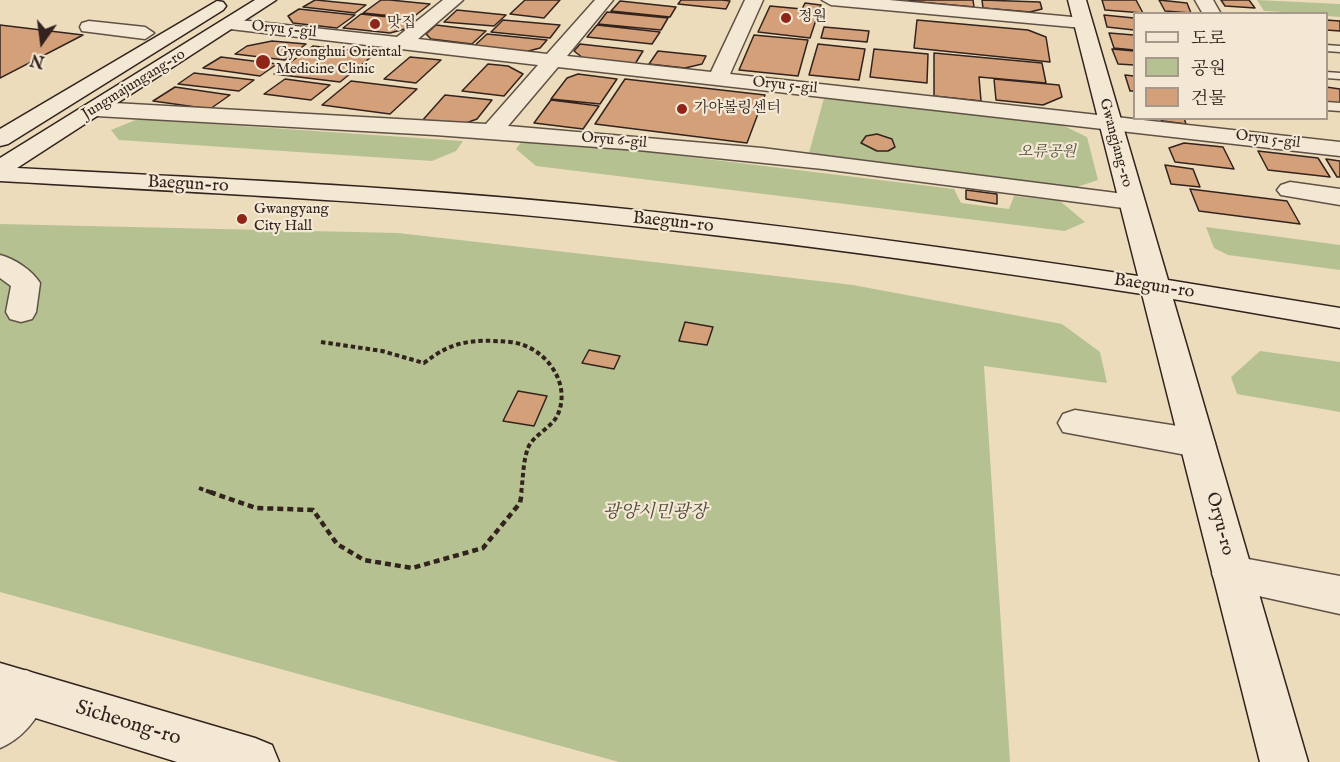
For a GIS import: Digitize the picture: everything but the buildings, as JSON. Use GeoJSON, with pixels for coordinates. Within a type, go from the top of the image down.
{"type":"FeatureCollection","features":[{"type":"Feature","properties":{"kind":"street"},"geometry":{"type":"LineString","coordinates":[[76,92],[163,17],[194,0]]}},
{"type":"Feature","properties":{"kind":"street","name":"Jungmajungang-ro"},"geometry":{"type":"LineString","coordinates":[[0,139],[227,0]]}},
{"type":"Feature","properties":{"kind":"street","name":"Jungmajungang-ro"},"geometry":{"type":"LineString","coordinates":[[0,168],[267,0]]}},
{"type":"Feature","properties":{"kind":"street"},"geometry":{"type":"LineString","coordinates":[[402,44],[454,0]]}},
{"type":"Feature","properties":{"kind":"street"},"geometry":{"type":"LineString","coordinates":[[492,131],[604,0]]}},
{"type":"Feature","properties":{"kind":"street"},"geometry":{"type":"LineString","coordinates":[[718,79],[754,0]]}},
{"type":"Feature","properties":{"kind":"street"},"geometry":{"type":"LineString","coordinates":[[831,0],[1083,23]]}},
{"type":"Feature","properties":{"kind":"street","name":"Gwangjang-ro"},"geometry":{"type":"LineString","coordinates":[[1077,0],[1154,286]]}},
{"type":"Feature","properties":{"kind":"street","name":"Oryu 5-gil"},"geometry":{"type":"LineString","coordinates":[[230,24],[1340,149]]}},
{"type":"Feature","properties":{"kind":"street"},"geometry":{"type":"LineString","coordinates":[[89,27],[145,33]]}},
{"type":"Feature","properties":{"kind":"street","name":"Oryu 6-gil"},"geometry":{"type":"LineString","coordinates":[[96,109],[492,131],[642,143],[845,165],[1131,201]]}},
{"type":"Feature","properties":{"kind":"street"},"geometry":{"type":"LineString","coordinates":[[1276,120],[1289,143]]}},
{"type":"Feature","properties":{"kind":"street","name":"Baegun-ro"},"geometry":{"type":"LineString","coordinates":[[0,174],[260,188],[573,212],[754,231],[1154,286],[1340,318]]}},
{"type":"Feature","properties":{"kind":"street"},"geometry":{"type":"LineString","coordinates":[[1290,190],[1340,197]]}},
{"type":"Feature","properties":{"kind":"street"},"geometry":{"type":"LineString","coordinates":[[0,264],[26,283],[21,312]]}},
{"type":"Feature","properties":{"kind":"street","name":"Oryu-ro"},"geometry":{"type":"LineString","coordinates":[[1154,286],[1284,762]]}},
{"type":"Feature","properties":{"kind":"street"},"geometry":{"type":"LineString","coordinates":[[1075,423],[1197,443]]}},
{"type":"Feature","properties":{"kind":"street"},"geometry":{"type":"LineString","coordinates":[[1232,574],[1340,595]]}},
{"type":"Feature","properties":{"kind":"street","name":"Sicheong-ro"},"geometry":{"type":"LineString","coordinates":[[9,701],[255,762]]}},
{"type":"Feature","properties":{"kind":"path"},"geometry":{"type":"LineString","coordinates":[[199,488],[256,508],[313,510],[337,544],[364,560],[412,568],[483,548],[520,502],[528,447],[558,415],[563,388],[548,360],[521,344],[477,339],[442,349],[424,363],[382,351],[321,342]]}},
{"type":"Feature","properties":{"kind":"green space"},"geometry":{"type":"Polygon","coordinates":[[[1257,0],[1340,4],[1340,17],[1328,16],[1328,12],[1264,11],[1257,0]]]}},
{"type":"Feature","properties":{"kind":"green space","name":"오류공원"},"geometry":{"type":"Polygon","coordinates":[[[824,98],[1060,124],[1087,137],[1098,180],[1077,187],[809,153],[824,98]]]}},
{"type":"Feature","properties":{"kind":"green space"},"geometry":{"type":"Polygon","coordinates":[[[138,119],[463,141],[456,151],[432,161],[119,140],[111,130],[138,119]]]}},
{"type":"Feature","properties":{"kind":"green space"},"geometry":{"type":"Polygon","coordinates":[[[525,137],[954,189],[961,203],[1009,209],[1014,196],[1060,201],[1085,222],[1065,231],[536,166],[516,149],[525,137]]]}},
{"type":"Feature","properties":{"kind":"green space","name":"광양시민광장"},"geometry":{"type":"Polygon","coordinates":[[[0,224],[398,233],[853,285],[1062,324],[1100,352],[1107,383],[984,366],[1010,762],[619,762],[0,592],[0,224]]]}},
{"type":"Feature","properties":{"kind":"green space"},"geometry":{"type":"Polygon","coordinates":[[[1206,227],[1340,245],[1340,270],[1228,255],[1214,248],[1206,227]]]}},
{"type":"Feature","properties":{"kind":"green space"},"geometry":{"type":"Polygon","coordinates":[[[1260,351],[1340,362],[1340,412],[1237,394],[1231,377],[1260,351]]]}},
{"type":"Feature","properties":{"kind":"place","name":"정원"},"geometry":{"type":"Point","coordinates":[786,18]}},
{"type":"Feature","properties":{"kind":"place","name":"맛집"},"geometry":{"type":"Point","coordinates":[375,24]}},
{"type":"Feature","properties":{"kind":"place","name":"Gyeonghui Oriental Medicine Clinic"},"geometry":{"type":"Point","coordinates":[263,62]}},
{"type":"Feature","properties":{"kind":"place","name":"가야볼링센터"},"geometry":{"type":"Point","coordinates":[682,109]}},
{"type":"Feature","properties":{"kind":"place","name":"Gwangyang City Hall"},"geometry":{"type":"Point","coordinates":[242,219]}}]}
